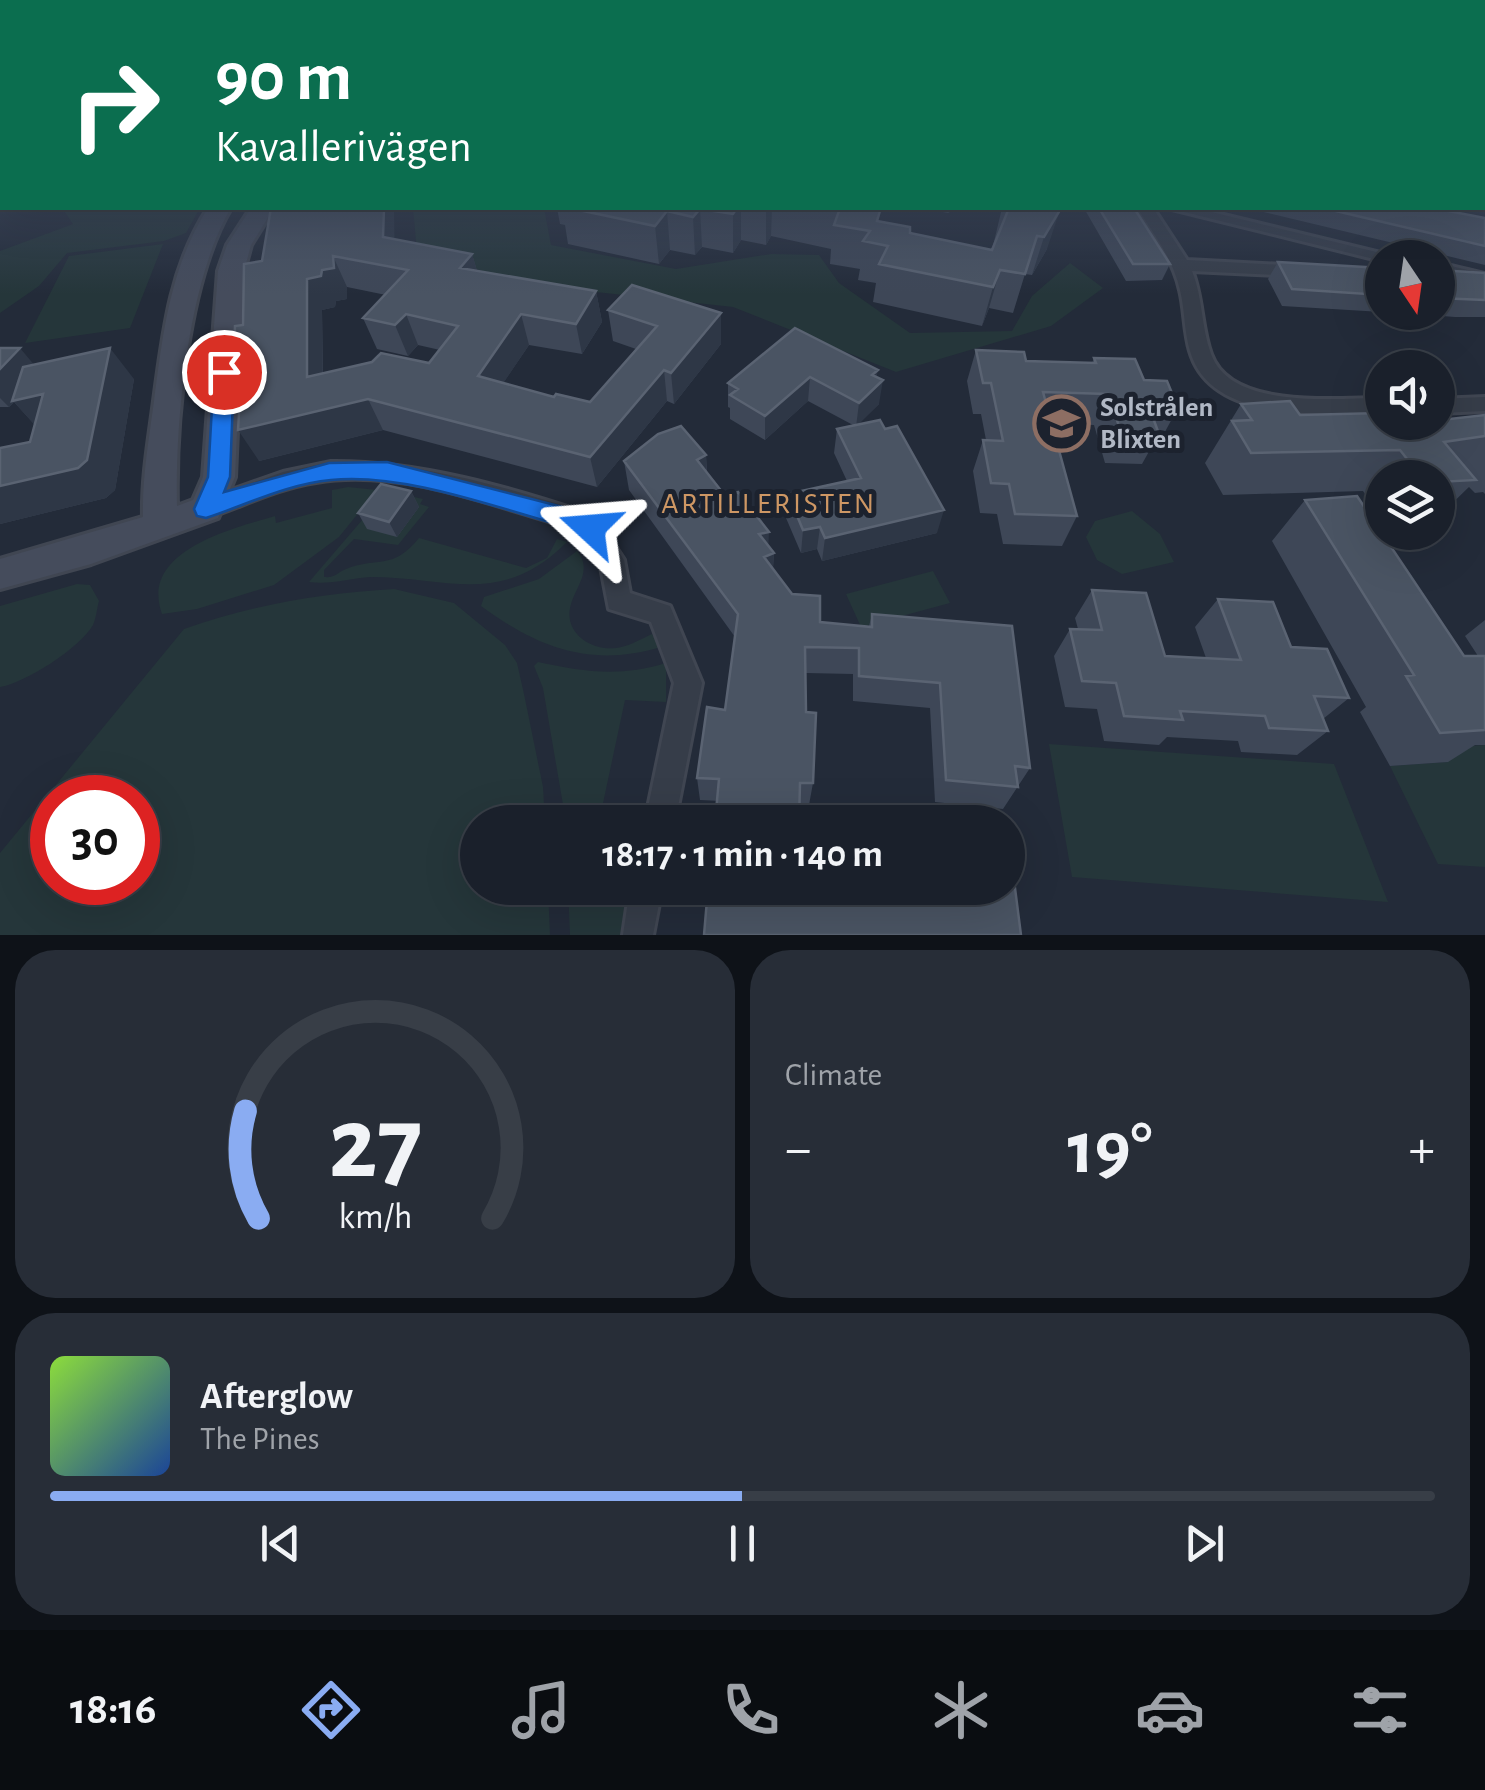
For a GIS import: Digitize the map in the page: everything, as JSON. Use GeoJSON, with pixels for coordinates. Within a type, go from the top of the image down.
{"type":"FeatureCollection","features":[{"type":"Feature","properties":{"kind":"street"},"geometry":{"type":"LineString","coordinates":[[161,526],[158,488],[184,287],[201,238],[218,210]]}},
{"type":"Feature","properties":{"kind":"street"},"geometry":{"type":"LineString","coordinates":[[206,509],[219,477],[231,272],[239,245],[261,210]]}},
{"type":"Feature","properties":{"kind":"street"},"geometry":{"type":"LineString","coordinates":[[1146,210],[1181,265],[1208,370],[1240,394],[1282,402],[1365,404]]}},
{"type":"Feature","properties":{"kind":"street"},"geometry":{"type":"LineString","coordinates":[[1185,210],[1365,252]]}},
{"type":"Feature","properties":{"kind":"street"},"geometry":{"type":"LineString","coordinates":[[1181,265],[1325,273]]}},
{"type":"Feature","properties":{"kind":"street"},"geometry":{"type":"LineString","coordinates":[[1455,272],[1485,279]]}},
{"type":"Feature","properties":{"kind":"street"},"geometry":{"type":"LineString","coordinates":[[1455,278],[1485,279]]}},
{"type":"Feature","properties":{"kind":"street"},"geometry":{"type":"LineString","coordinates":[[1455,405],[1485,404]]}},
{"type":"Feature","properties":{"kind":"street"},"geometry":{"type":"LineString","coordinates":[[0,574],[90,550],[264,487],[329,471],[387,471],[586,523],[612,560],[618,601],[661,614],[688,683],[663,805]]}},
{"type":"Feature","properties":{"kind":"street"},"geometry":{"type":"LineString","coordinates":[[638,931],[643,905]]}},
{"type":"Feature","properties":{"kind":"shaded area"},"geometry":{"type":"Polygon","coordinates":[[[63,210],[199,210],[186,233],[164,241],[67,253],[39,286],[0,313],[0,251],[73,224],[63,210]]]}},
{"type":"Feature","properties":{"kind":"shaded area"},"geometry":{"type":"Polygon","coordinates":[[[413,210],[544,210],[551,245],[676,269],[771,254],[819,255],[839,283],[910,333],[1012,331],[1032,296],[1070,263],[1103,288],[1051,326],[896,372],[733,307],[532,285],[417,252],[413,210]]]}},
{"type":"Feature","properties":{"kind":"shaded area"},"geometry":{"type":"Polygon","coordinates":[[[163,244],[130,328],[25,343],[69,256],[163,244]]]}},
{"type":"Feature","properties":{"kind":"shaded area"},"geometry":{"type":"Polygon","coordinates":[[[332,490],[377,490],[339,537],[274,585],[197,609],[162,614],[158,592],[164,574],[194,546],[275,516],[276,523],[332,508],[332,490]]]}},
{"type":"Feature","properties":{"kind":"shaded area"},"geometry":{"type":"Polygon","coordinates":[[[387,491],[423,499],[420,504],[429,507],[398,545],[354,539],[324,570],[324,577],[358,565],[393,559],[419,538],[526,568],[547,558],[557,539],[567,542],[543,562],[497,582],[371,577],[309,582],[387,491]]]}},
{"type":"Feature","properties":{"kind":"shaded area"},"geometry":{"type":"Polygon","coordinates":[[[1132,511],[1160,534],[1174,562],[1122,574],[1097,560],[1086,537],[1095,521],[1132,511]]]}},
{"type":"Feature","properties":{"kind":"shaded area"},"geometry":{"type":"Polygon","coordinates":[[[577,551],[584,566],[570,608],[576,633],[590,644],[607,648],[625,646],[652,634],[661,647],[611,655],[566,650],[523,633],[481,606],[484,597],[539,579],[577,551]]]}},
{"type":"Feature","properties":{"kind":"shaded area"},"geometry":{"type":"Polygon","coordinates":[[[933,571],[950,603],[861,627],[846,594],[933,571]]]}},
{"type":"Feature","properties":{"kind":"shaded area"},"geometry":{"type":"Polygon","coordinates":[[[77,584],[90,585],[99,601],[94,623],[86,634],[51,663],[0,687],[0,606],[77,584]]]}},
{"type":"Feature","properties":{"kind":"shaded area"},"geometry":{"type":"Polygon","coordinates":[[[394,589],[454,603],[505,645],[517,663],[544,805],[460,805],[460,905],[549,905],[550,935],[0,935],[0,853],[30,816],[30,905],[160,905],[160,775],[64,775],[184,629],[314,597],[394,589]]]}},
{"type":"Feature","properties":{"kind":"shaded area"},"geometry":{"type":"Polygon","coordinates":[[[538,662],[602,672],[666,663],[666,702],[625,700],[603,805],[563,805],[543,688],[534,666],[538,662]]]}},
{"type":"Feature","properties":{"kind":"shaded area"},"geometry":{"type":"Polygon","coordinates":[[[1049,744],[1334,764],[1388,902],[1072,877],[1049,744]]]}},
{"type":"Feature","properties":{"kind":"shaded area"},"geometry":{"type":"Polygon","coordinates":[[[1485,745],[1485,867],[1438,864],[1390,766],[1447,762],[1440,748],[1485,745]]]}},
{"type":"Feature","properties":{"kind":"shaded area"},"geometry":{"type":"Polygon","coordinates":[[[569,905],[629,905],[623,935],[570,935],[569,905]]]}},
{"type":"Feature","properties":{"kind":"building"},"geometry":{"type":"Polygon","coordinates":[[[271,210],[384,210],[383,237],[472,254],[460,268],[596,291],[576,324],[521,314],[478,376],[554,397],[556,394],[590,402],[657,326],[608,310],[632,285],[721,313],[671,373],[664,370],[590,457],[368,399],[238,430],[243,346],[234,347],[235,326],[243,325],[244,264],[262,261],[271,210]],[[333,256],[334,268],[307,279],[307,377],[372,362],[381,353],[429,363],[458,326],[406,314],[395,325],[363,318],[408,270],[333,256]]]}},
{"type":"Feature","properties":{"kind":"building"},"geometry":{"type":"Polygon","coordinates":[[[579,210],[699,210],[693,217],[667,211],[655,226],[579,210]]]}},
{"type":"Feature","properties":{"kind":"building"},"geometry":{"type":"Polygon","coordinates":[[[833,210],[880,211],[877,221],[910,227],[910,233],[992,250],[1008,210],[1060,210],[1044,237],[1037,236],[1025,274],[1000,270],[993,287],[879,264],[888,246],[863,241],[870,231],[834,225],[839,211],[833,210]]]}},
{"type":"Feature","properties":{"kind":"building"},"geometry":{"type":"Polygon","coordinates":[[[1100,210],[1135,210],[1170,264],[1133,264],[1100,210]]]}},
{"type":"Feature","properties":{"kind":"building"},"geometry":{"type":"Polygon","coordinates":[[[1332,210],[1443,210],[1485,218],[1485,246],[1332,210]]]}},
{"type":"Feature","properties":{"kind":"building"},"geometry":{"type":"Polygon","coordinates":[[[1278,262],[1365,267],[1365,294],[1292,289],[1278,262]]]}},
{"type":"Feature","properties":{"kind":"building"},"geometry":{"type":"Polygon","coordinates":[[[1455,271],[1485,273],[1485,300],[1455,299],[1455,271]]]}},
{"type":"Feature","properties":{"kind":"building"},"geometry":{"type":"Polygon","coordinates":[[[795,328],[878,370],[872,375],[883,380],[859,403],[810,377],[765,416],[730,395],[738,389],[728,383],[795,328]]]}},
{"type":"Feature","properties":{"kind":"building"},"geometry":{"type":"Polygon","coordinates":[[[0,348],[20,348],[0,369],[0,348]]]}},
{"type":"Feature","properties":{"kind":"building"},"geometry":{"type":"Polygon","coordinates":[[[110,348],[87,460],[78,468],[0,486],[0,448],[30,442],[43,394],[12,401],[23,367],[110,348]]]}},
{"type":"Feature","properties":{"kind":"building"},"geometry":{"type":"Polygon","coordinates":[[[976,350],[1024,352],[1026,361],[1096,363],[1094,358],[1135,359],[1144,380],[1167,381],[1178,408],[1149,407],[1159,434],[1121,432],[1108,394],[1043,392],[1077,516],[1015,514],[1009,484],[991,483],[983,440],[1003,441],[991,383],[983,383],[976,350]]]}},
{"type":"Feature","properties":{"kind":"building"},"geometry":{"type":"Polygon","coordinates":[[[1290,401],[1300,415],[1365,413],[1365,440],[1455,440],[1455,418],[1485,415],[1485,436],[1444,442],[1476,480],[1455,481],[1455,460],[1408,460],[1400,450],[1251,453],[1232,421],[1252,420],[1241,404],[1290,401]]]}},
{"type":"Feature","properties":{"kind":"building"},"geometry":{"type":"Polygon","coordinates":[[[880,420],[885,429],[897,426],[944,510],[825,538],[820,527],[803,530],[788,494],[861,478],[837,429],[880,420]]]}},
{"type":"Feature","properties":{"kind":"building"},"geometry":{"type":"Polygon","coordinates":[[[681,426],[706,455],[697,460],[726,497],[738,492],[769,532],[759,534],[774,553],[764,557],[792,594],[820,596],[820,622],[872,627],[872,614],[1012,626],[1030,768],[1015,766],[1018,787],[946,780],[940,683],[859,676],[859,648],[805,647],[806,712],[816,713],[813,783],[800,783],[799,805],[717,805],[719,779],[697,778],[707,707],[725,710],[738,614],[624,461],[658,434],[681,426]]]}},
{"type":"Feature","properties":{"kind":"building"},"geometry":{"type":"Polygon","coordinates":[[[381,484],[411,491],[389,522],[358,513],[381,484]]]}},
{"type":"Feature","properties":{"kind":"building"},"geometry":{"type":"Polygon","coordinates":[[[1357,496],[1365,508],[1365,550],[1393,550],[1464,656],[1485,656],[1485,730],[1440,733],[1406,676],[1414,675],[1305,500],[1357,496]]]}},
{"type":"Feature","properties":{"kind":"building"},"geometry":{"type":"Polygon","coordinates":[[[1092,590],[1146,593],[1165,656],[1241,660],[1218,599],[1273,602],[1291,647],[1327,649],[1349,698],[1314,696],[1328,731],[1269,728],[1265,716],[1180,711],[1183,720],[1124,716],[1116,683],[1082,681],[1070,629],[1102,630],[1092,590]]]}},
{"type":"Feature","properties":{"kind":"building"},"geometry":{"type":"Polygon","coordinates":[[[707,905],[1017,905],[1021,935],[704,935],[707,905]]]}},
{"type":"Feature","properties":{"kind":"place","name":"Solstrålen Blixten"},"geometry":{"type":"Point","coordinates":[1061,424]}},
{"type":"Feature","properties":{"kind":"district","name":"ARTILLERISTEN"},"geometry":{"type":"Point","coordinates":[769,504]}},
{"type":"Feature","properties":{"kind":"route"},"geometry":{"type":"LineString","coordinates":[[224,372],[219,477],[206,509],[264,487],[329,471],[387,471],[586,523],[590,528]]}}]}
